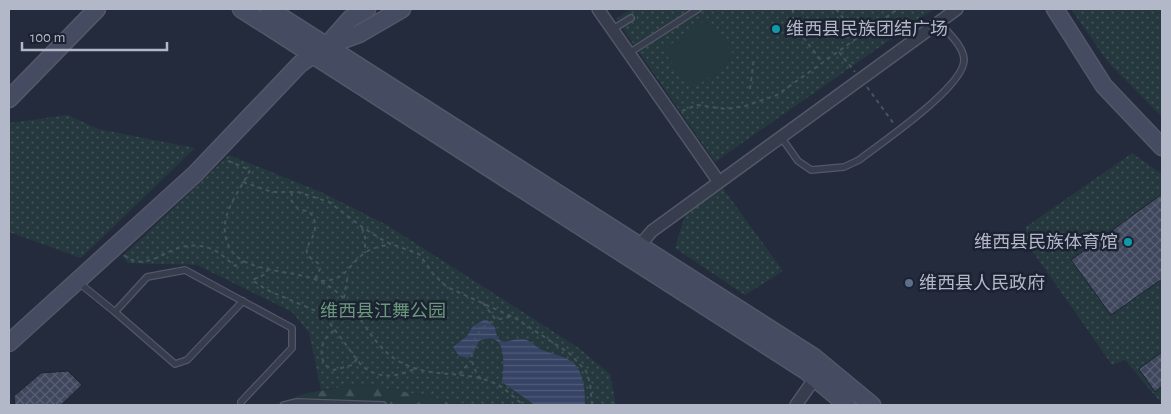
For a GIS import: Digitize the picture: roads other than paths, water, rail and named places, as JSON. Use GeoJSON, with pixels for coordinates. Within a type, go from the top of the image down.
{"type":"FeatureCollection","features":[{"type":"Feature","properties":{"kind":"main road"},"geometry":{"type":"LineString","coordinates":[[9,99],[97,9]]}},
{"type":"Feature","properties":{"kind":"main road"},"geometry":{"type":"LineString","coordinates":[[241,9],[319,50],[640,245],[814,357],[872,405]]}},
{"type":"Feature","properties":{"kind":"main road"},"geometry":{"type":"LineString","coordinates":[[269,9],[319,50],[815,378],[847,405]]}},
{"type":"Feature","properties":{"kind":"main road"},"geometry":{"type":"LineString","coordinates":[[9,343],[195,174],[300,64],[319,50],[350,19],[367,9]]}},
{"type":"Feature","properties":{"kind":"main road"},"geometry":{"type":"LineString","coordinates":[[319,50],[359,34],[402,9]]}},
{"type":"Feature","properties":{"kind":"main road"},"geometry":{"type":"LineString","coordinates":[[1055,9],[1104,86],[1162,147]]}},
{"type":"Feature","properties":{"kind":"street"},"geometry":{"type":"LineString","coordinates":[[598,9],[719,182]]}},
{"type":"Feature","properties":{"kind":"street"},"geometry":{"type":"LineString","coordinates":[[640,245],[652,230],[957,9]]}},
{"type":"Feature","properties":{"kind":"street"},"geometry":{"type":"LineString","coordinates":[[796,405],[815,378]]}},
{"type":"Feature","properties":{"kind":"lane"},"geometry":{"type":"LineString","coordinates":[[629,53],[698,9]]}},
{"type":"Feature","properties":{"kind":"lane"},"geometry":{"type":"LineString","coordinates":[[613,29],[631,18]]}},
{"type":"Feature","properties":{"kind":"lane"},"geometry":{"type":"LineString","coordinates":[[781,137],[798,161],[805,167],[817,171],[844,166],[859,160],[946,92],[963,67],[961,50],[939,22]]}},
{"type":"Feature","properties":{"kind":"lane"},"geometry":{"type":"LineString","coordinates":[[115,312],[147,277],[186,270],[292,328],[292,348],[241,402],[241,405]]}},
{"type":"Feature","properties":{"kind":"lane"},"geometry":{"type":"LineString","coordinates":[[78,282],[175,364],[187,360],[243,301]]}},
{"type":"Feature","properties":{"kind":"lane"},"geometry":{"type":"LineString","coordinates":[[284,405],[297,402],[384,405]]}},
{"type":"Feature","properties":{"kind":"water"},"geometry":{"type":"Polygon","coordinates":[[[487,320],[495,327],[496,334],[501,341],[523,339],[540,349],[566,358],[574,364],[578,368],[583,380],[585,405],[535,405],[502,382],[502,351],[500,344],[495,340],[488,338],[479,341],[473,354],[468,358],[459,356],[453,347],[467,336],[473,326],[487,320]]]}},
{"type":"Feature","properties":{"kind":"place","name":"维西县民族团结广场"},"geometry":{"type":"Point","coordinates":[776,29]}},
{"type":"Feature","properties":{"kind":"place","name":"维西县民族体育馆"},"geometry":{"type":"Point","coordinates":[1128,242]}},
{"type":"Feature","properties":{"kind":"place","name":"维西县人民政府"},"geometry":{"type":"Point","coordinates":[909,283]}},
{"type":"Feature","properties":{"kind":"park label","name":"维西县江舞公园"},"geometry":{"type":"Point","coordinates":[383,311]}}]}
